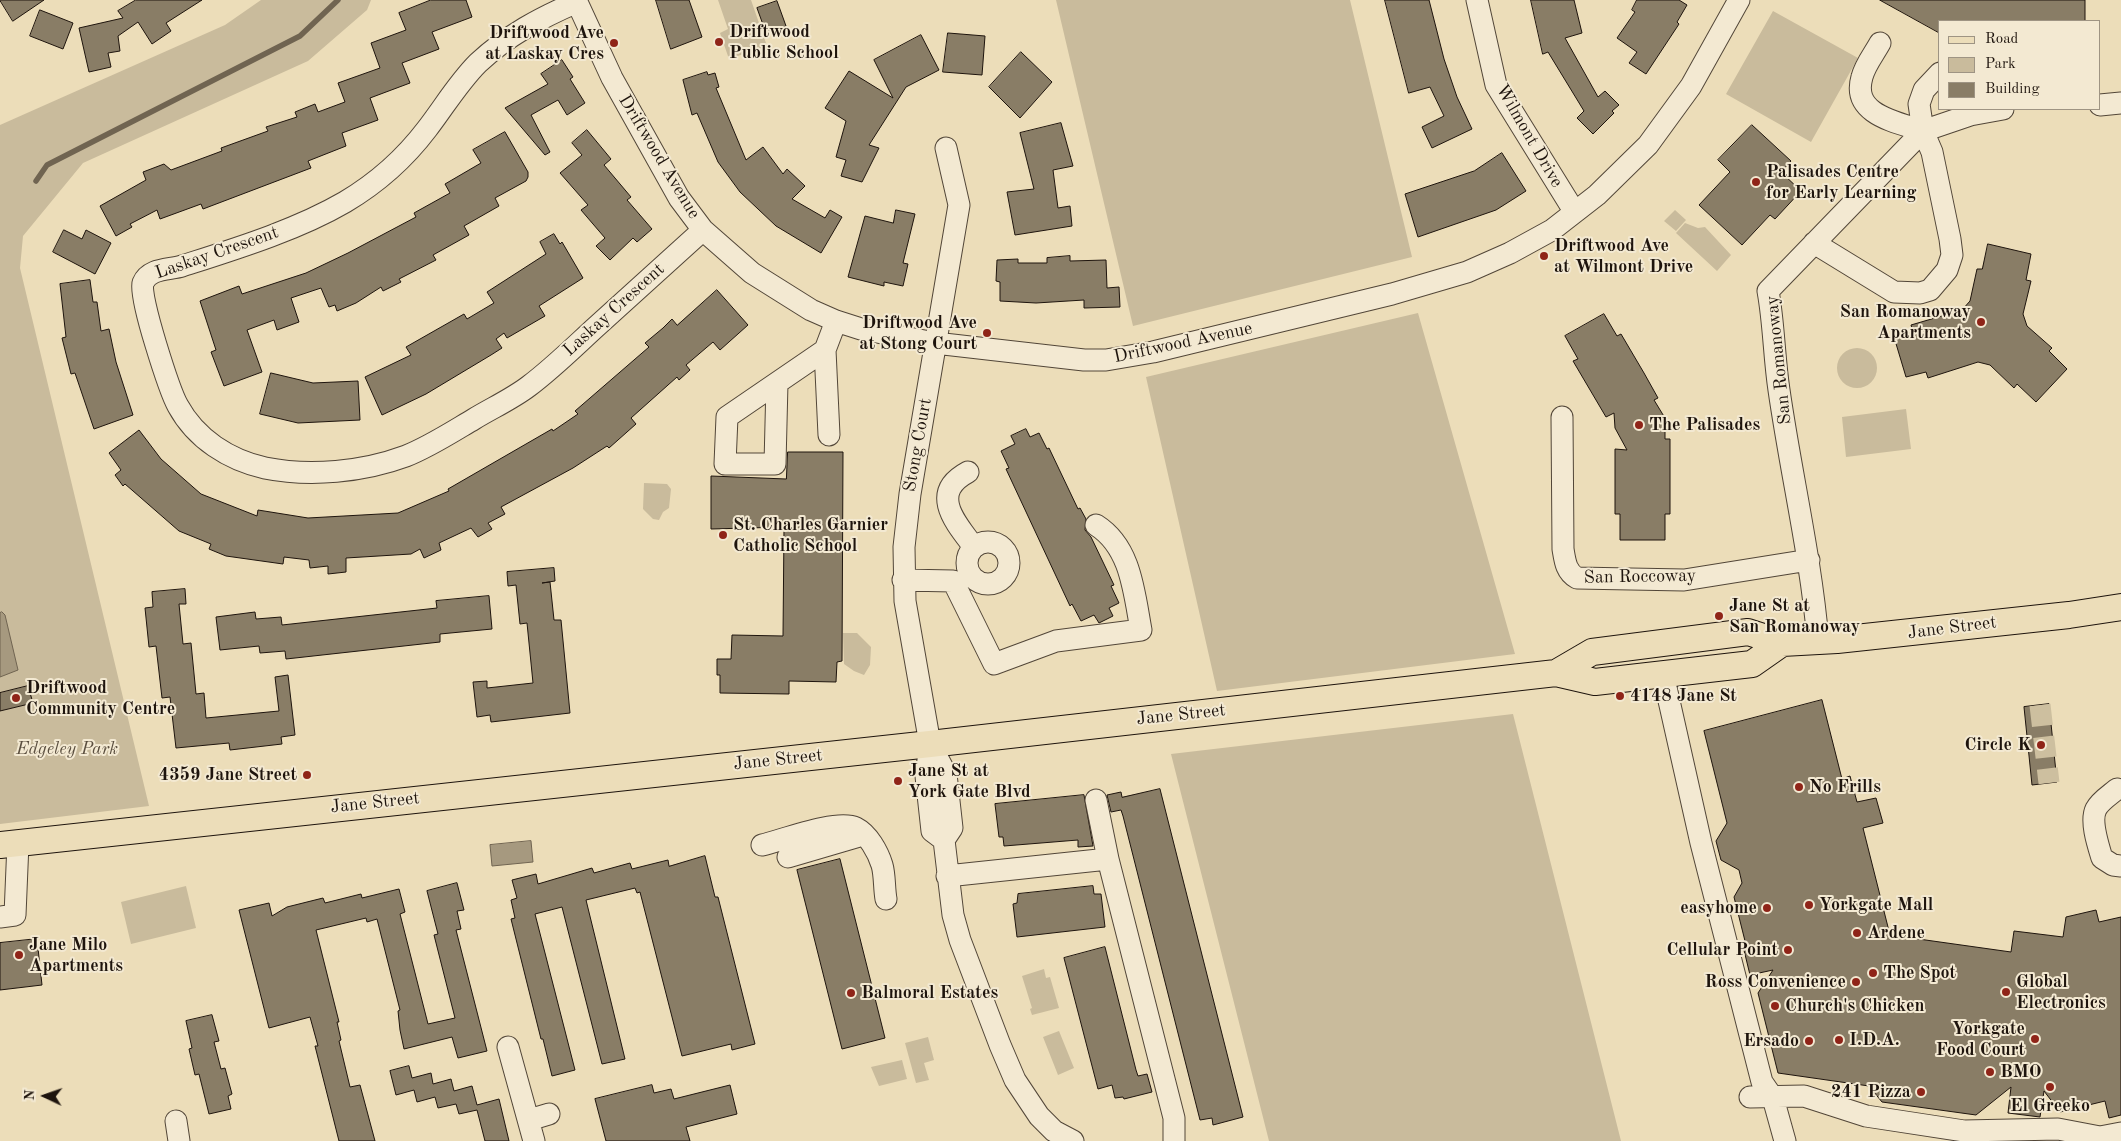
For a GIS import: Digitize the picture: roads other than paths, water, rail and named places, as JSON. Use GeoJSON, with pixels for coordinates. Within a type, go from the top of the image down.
{"type":"FeatureCollection","features":[{"type":"Feature","properties":{"kind":"main road","name":"Jane Street"},"geometry":{"type":"LineString","coordinates":[[1556,673],[1592,652],[1748,632],[1782,643],[1818,641],[2069,615],[2121,607]]}},
{"type":"Feature","properties":{"kind":"main road","name":"Jane Street"},"geometry":{"type":"LineString","coordinates":[[9,844],[930,744],[1556,673],[1595,682],[1752,664],[1782,643]]}},
{"type":"Feature","properties":{"kind":"main road"},"geometry":{"type":"LineString","coordinates":[[1658,644],[1663,674]]}},
{"type":"Feature","properties":{"kind":"street","name":"Wilmont Drive"},"geometry":{"type":"LineString","coordinates":[[1477,0],[1496,85],[1574,211]]}},
{"type":"Feature","properties":{"kind":"street","name":"Driftwood Avenue"},"geometry":{"type":"LineString","coordinates":[[577,1],[639,129],[669,181],[702,230],[729,255],[772,287],[836,321],[887,335],[936,344],[1084,360],[1106,360],[1137,355],[1374,298],[1467,272],[1510,253],[1552,230],[1574,211],[1597,196],[1625,170],[1662,128],[1691,86],[1739,0]]}},
{"type":"Feature","properties":{"kind":"street","name":"Laskay Crescent"},"geometry":{"type":"LineString","coordinates":[[577,1],[533,21],[488,54],[464,78],[426,130],[403,157],[355,196],[328,211],[290,227],[182,266],[151,274],[146,278],[142,285],[142,300],[152,326],[171,392],[182,414],[197,433],[229,455],[243,462],[276,470],[296,472],[355,469],[406,456],[533,383],[702,230]]}},
{"type":"Feature","properties":{"kind":"street"},"geometry":{"type":"LineString","coordinates":[[1880,43],[1862,75],[1859,88],[1862,99],[1877,116],[1923,131]]}},
{"type":"Feature","properties":{"kind":"street"},"geometry":{"type":"LineString","coordinates":[[1814,243],[1894,292],[1920,293],[1930,290],[1947,270],[1952,255],[1932,152],[1923,131],[1919,104],[1924,90],[1938,75]]}},
{"type":"Feature","properties":{"kind":"street"},"geometry":{"type":"LineString","coordinates":[[2101,105],[2121,103]]}},
{"type":"Feature","properties":{"kind":"street","name":"San Romanoway"},"geometry":{"type":"LineString","coordinates":[[1818,641],[1808,560],[1778,387],[1768,292],[1923,131],[1970,115],[1998,110]]}},
{"type":"Feature","properties":{"kind":"street","name":"Stong Court"},"geometry":{"type":"LineString","coordinates":[[946,148],[959,205],[910,494],[904,548],[904,580],[930,744],[946,774],[952,828],[944,840],[947,876]]}},
{"type":"Feature","properties":{"kind":"street"},"geometry":{"type":"LineString","coordinates":[[829,435],[825,350],[836,321]]}},
{"type":"Feature","properties":{"kind":"street"},"geometry":{"type":"LineString","coordinates":[[777,382],[825,350]]}},
{"type":"Feature","properties":{"kind":"street","name":"San Roccoway"},"geometry":{"type":"LineString","coordinates":[[1562,417],[1563,549],[1566,567],[1571,575],[1577,578],[1684,580],[1808,560]]}},
{"type":"Feature","properties":{"kind":"street"},"geometry":{"type":"LineString","coordinates":[[968,472],[958,478],[952,486],[947,499],[948,508],[954,521],[974,547]]}},
{"type":"Feature","properties":{"kind":"street"},"geometry":{"type":"LineString","coordinates":[[904,580],[962,578],[989,584],[1002,580],[1009,568],[1008,555],[999,544],[986,541],[974,547],[962,578],[994,664],[1056,640],[1141,630],[1126,562],[1118,544],[1109,533],[1096,525]]}},
{"type":"Feature","properties":{"kind":"street"},"geometry":{"type":"LineString","coordinates":[[1663,674],[1701,842],[1762,1082],[1773,1098],[1785,1141]]}},
{"type":"Feature","properties":{"kind":"street"},"geometry":{"type":"LineString","coordinates":[[2116,789],[2098,806],[2095,812],[2095,822],[2102,858],[2113,865],[2121,866]]}},
{"type":"Feature","properties":{"kind":"street"},"geometry":{"type":"LineString","coordinates":[[1096,800],[1108,859],[1174,1118],[1174,1141]]}},
{"type":"Feature","properties":{"kind":"street"},"geometry":{"type":"LineString","coordinates":[[762,845],[840,825],[855,828],[877,852],[883,867],[886,899]]}},
{"type":"Feature","properties":{"kind":"street"},"geometry":{"type":"LineString","coordinates":[[788,857],[863,835]]}},
{"type":"Feature","properties":{"kind":"street"},"geometry":{"type":"LineString","coordinates":[[0,917],[15,915],[9,844]]}},
{"type":"Feature","properties":{"kind":"street"},"geometry":{"type":"LineString","coordinates":[[1073,1141],[1049,1136],[1015,1080],[1000,1046],[960,940],[953,915],[947,876],[1108,859]]}},
{"type":"Feature","properties":{"kind":"street"},"geometry":{"type":"LineString","coordinates":[[508,1047],[534,1141]]}},
{"type":"Feature","properties":{"kind":"street"},"geometry":{"type":"LineString","coordinates":[[1750,1097],[1804,1096],[1866,1116],[1964,1131],[2058,1129],[2101,1139],[2121,1132]]}},
{"type":"Feature","properties":{"kind":"street"},"geometry":{"type":"LineString","coordinates":[[529,1120],[549,1114]]}},
{"type":"Feature","properties":{"kind":"waterway"},"geometry":{"type":"LineString","coordinates":[[36,181],[47,165],[300,36],[338,0]]}},
{"type":"Feature","properties":{"kind":"tunnel"},"geometry":{"type":"LineString","coordinates":[[2040,705],[2049,783]]}},
{"type":"Feature","properties":{"kind":"place","name":"Driftwood Public School"},"geometry":{"type":"Point","coordinates":[719,42]}},
{"type":"Feature","properties":{"kind":"place","name":"Driftwood Ave at Laskay Cres"},"geometry":{"type":"Point","coordinates":[614,43]}},
{"type":"Feature","properties":{"kind":"place","name":"Palisades Centre for Early Learning"},"geometry":{"type":"Point","coordinates":[1756,182]}},
{"type":"Feature","properties":{"kind":"place","name":"Driftwood Ave at Wilmont Drive"},"geometry":{"type":"Point","coordinates":[1544,256]}},
{"type":"Feature","properties":{"kind":"place","name":"San Romanoway Apartments"},"geometry":{"type":"Point","coordinates":[1981,322]}},
{"type":"Feature","properties":{"kind":"place","name":"Driftwood Ave at Stong Court"},"geometry":{"type":"Point","coordinates":[987,333]}},
{"type":"Feature","properties":{"kind":"place","name":"The Palisades"},"geometry":{"type":"Point","coordinates":[1639,425]}},
{"type":"Feature","properties":{"kind":"place","name":"St. Charles Garnier Catholic School"},"geometry":{"type":"Point","coordinates":[723,535]}},
{"type":"Feature","properties":{"kind":"place","name":"Jane St at San Romanoway"},"geometry":{"type":"Point","coordinates":[1719,616]}},
{"type":"Feature","properties":{"kind":"place","name":"4148 Jane St"},"geometry":{"type":"Point","coordinates":[1620,696]}},
{"type":"Feature","properties":{"kind":"place","name":"Driftwood Community Centre"},"geometry":{"type":"Point","coordinates":[16,698]}},
{"type":"Feature","properties":{"kind":"place","name":"Circle K"},"geometry":{"type":"Point","coordinates":[2041,745]}},
{"type":"Feature","properties":{"kind":"place","name":"4359 Jane Street"},"geometry":{"type":"Point","coordinates":[307,775]}},
{"type":"Feature","properties":{"kind":"place","name":"Jane St at York Gate Blvd"},"geometry":{"type":"Point","coordinates":[898,781]}},
{"type":"Feature","properties":{"kind":"place","name":"No Frills"},"geometry":{"type":"Point","coordinates":[1799,787]}},
{"type":"Feature","properties":{"kind":"place","name":"Yorkgate Mall"},"geometry":{"type":"Point","coordinates":[1809,905]}},
{"type":"Feature","properties":{"kind":"place","name":"easyhome"},"geometry":{"type":"Point","coordinates":[1767,908]}},
{"type":"Feature","properties":{"kind":"place","name":"Ardene"},"geometry":{"type":"Point","coordinates":[1857,933]}},
{"type":"Feature","properties":{"kind":"place","name":"Cellular Point"},"geometry":{"type":"Point","coordinates":[1788,950]}},
{"type":"Feature","properties":{"kind":"place","name":"Jane Milo Apartments"},"geometry":{"type":"Point","coordinates":[19,955]}},
{"type":"Feature","properties":{"kind":"place","name":"The Spot"},"geometry":{"type":"Point","coordinates":[1873,973]}},
{"type":"Feature","properties":{"kind":"place","name":"Ross Convenience"},"geometry":{"type":"Point","coordinates":[1856,982]}},
{"type":"Feature","properties":{"kind":"place","name":"Global Electronics"},"geometry":{"type":"Point","coordinates":[2006,992]}},
{"type":"Feature","properties":{"kind":"place","name":"Balmoral Estates"},"geometry":{"type":"Point","coordinates":[851,993]}},
{"type":"Feature","properties":{"kind":"place","name":"Church's Chicken"},"geometry":{"type":"Point","coordinates":[1775,1006]}},
{"type":"Feature","properties":{"kind":"place","name":"Yorkgate Food Court"},"geometry":{"type":"Point","coordinates":[2035,1039]}},
{"type":"Feature","properties":{"kind":"place","name":"I.D.A."},"geometry":{"type":"Point","coordinates":[1839,1040]}},
{"type":"Feature","properties":{"kind":"place","name":"Ersado"},"geometry":{"type":"Point","coordinates":[1809,1041]}},
{"type":"Feature","properties":{"kind":"place","name":"BMO"},"geometry":{"type":"Point","coordinates":[1990,1072]}},
{"type":"Feature","properties":{"kind":"place","name":"El Greeko"},"geometry":{"type":"Point","coordinates":[2050,1087]}},
{"type":"Feature","properties":{"kind":"place","name":"241 Pizza"},"geometry":{"type":"Point","coordinates":[1921,1092]}},
{"type":"Feature","properties":{"kind":"park label","name":"Edgeley Park"},"geometry":{"type":"Point","coordinates":[67,749]}}]}
